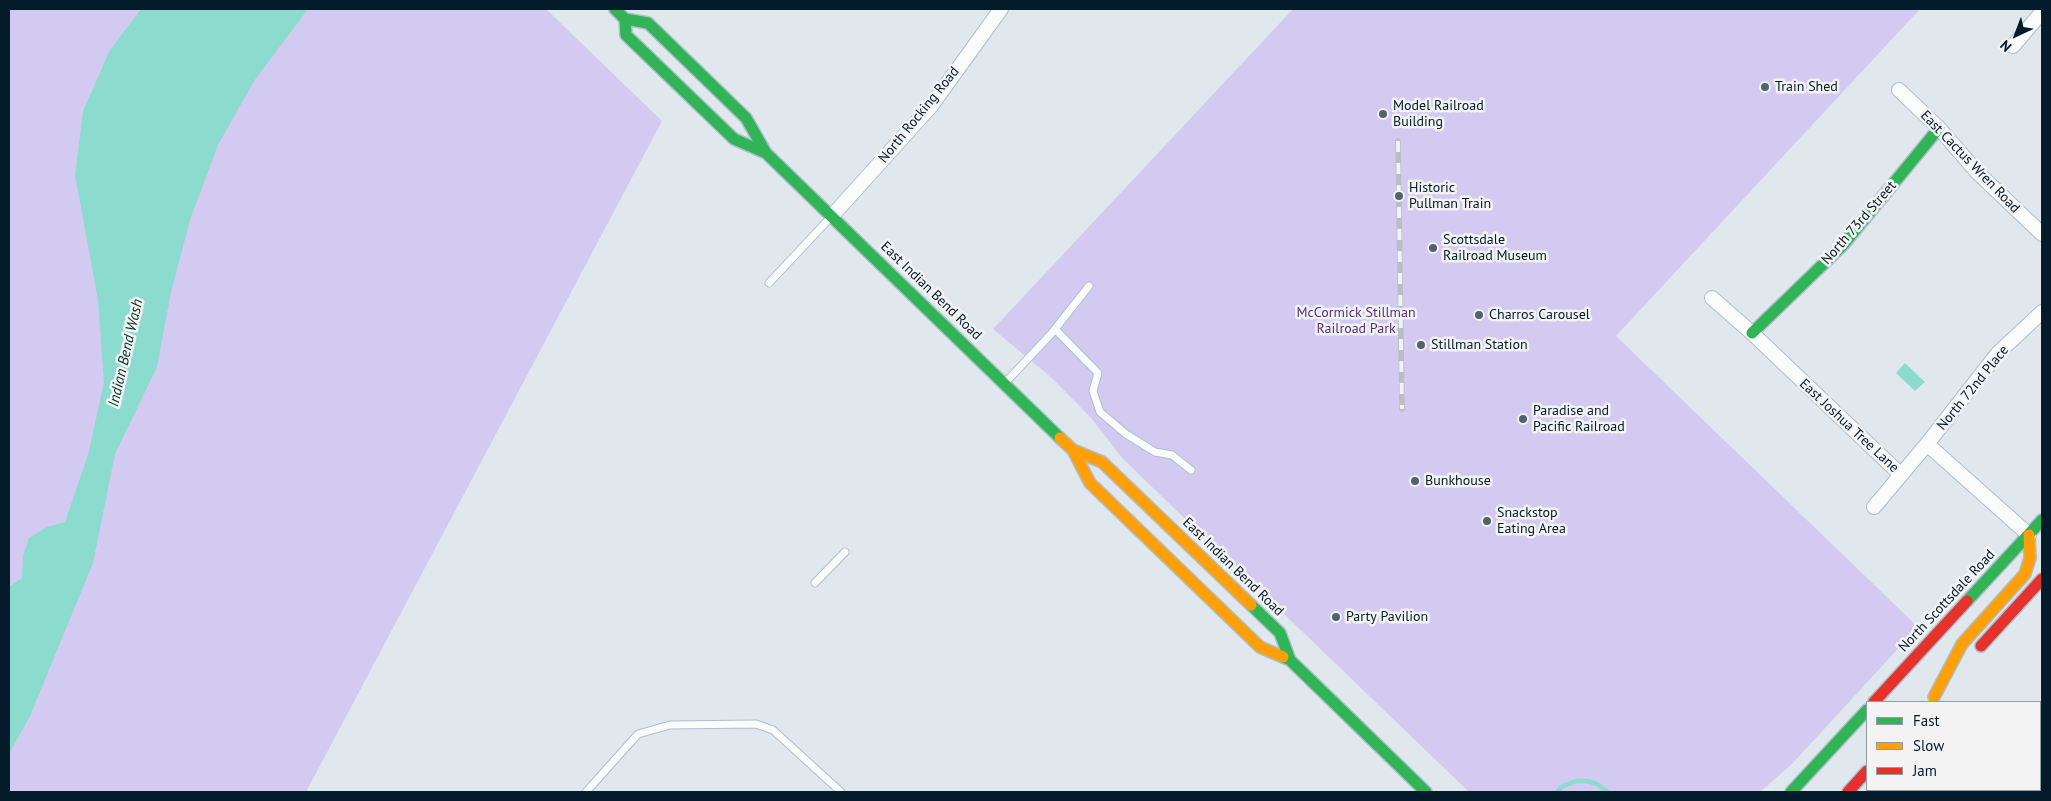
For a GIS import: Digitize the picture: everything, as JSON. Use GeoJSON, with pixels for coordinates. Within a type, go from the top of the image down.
{"type":"FeatureCollection","features":[{"type":"Feature","properties":{"kind":"main road","name":"East Indian Bend Road"},"geometry":{"type":"LineString","coordinates":[[615,9],[625,19],[648,23],[746,118],[766,153],[1004,384],[1074,450],[1102,462],[1280,633],[1290,660]]}},
{"type":"Feature","properties":{"kind":"main road","name":"East Indian Bend Road"},"geometry":{"type":"LineString","coordinates":[[625,19],[626,35],[734,138],[766,153]]}},
{"type":"Feature","properties":{"kind":"main road","name":"North 73rd Street"},"geometry":{"type":"LineString","coordinates":[[1752,333],[1843,245],[1939,128]]}},
{"type":"Feature","properties":{"kind":"main road","name":"East Indian Bend Road"},"geometry":{"type":"LineString","coordinates":[[1074,450],[1090,483],[1260,647],[1290,660],[1426,792]]}},
{"type":"Feature","properties":{"kind":"main road","name":"North Scottsdale Road"},"geometry":{"type":"LineString","coordinates":[[1875,701],[2035,535],[2042,520]]}},
{"type":"Feature","properties":{"kind":"main road"},"geometry":{"type":"LineString","coordinates":[[1931,700],[1962,644],[2025,574],[2035,535]]}},
{"type":"Feature","properties":{"kind":"main road"},"geometry":{"type":"LineString","coordinates":[[1931,700],[2042,580]]}},
{"type":"Feature","properties":{"kind":"main road"},"geometry":{"type":"LineString","coordinates":[[1791,792],[1866,711]]}},
{"type":"Feature","properties":{"kind":"main road"},"geometry":{"type":"LineString","coordinates":[[1848,792],[1866,772]]}},
{"type":"Feature","properties":{"kind":"street"},"geometry":{"type":"LineString","coordinates":[[625,19],[636,9]]}},
{"type":"Feature","properties":{"kind":"street","name":"North Rocking Road"},"geometry":{"type":"LineString","coordinates":[[832,216],[931,106],[1001,9]]}},
{"type":"Feature","properties":{"kind":"street"},"geometry":{"type":"LineString","coordinates":[[2013,46],[2042,12]]}},
{"type":"Feature","properties":{"kind":"street","name":"East Cactus Wren Road"},"geometry":{"type":"LineString","coordinates":[[1899,90],[1939,128],[1977,172],[2042,234]]}},
{"type":"Feature","properties":{"kind":"street","name":"East Joshua Tree Lane"},"geometry":{"type":"LineString","coordinates":[[1712,298],[1752,333],[1901,476],[1927,444]]}},
{"type":"Feature","properties":{"kind":"street","name":"North 72nd Place"},"geometry":{"type":"LineString","coordinates":[[1927,444],[1998,353],[2042,312]]}},
{"type":"Feature","properties":{"kind":"street"},"geometry":{"type":"LineString","coordinates":[[1927,444],[2035,535]]}},
{"type":"Feature","properties":{"kind":"street"},"geometry":{"type":"LineString","coordinates":[[1874,507],[1901,476]]}},
{"type":"Feature","properties":{"kind":"lane"},"geometry":{"type":"LineString","coordinates":[[769,282],[832,216]]}},
{"type":"Feature","properties":{"kind":"lane"},"geometry":{"type":"LineString","coordinates":[[1004,384],[1054,329],[1089,286]]}},
{"type":"Feature","properties":{"kind":"lane"},"geometry":{"type":"LineString","coordinates":[[1054,329],[1098,373],[1093,391],[1100,412],[1126,434],[1155,452],[1172,455],[1191,470]]}},
{"type":"Feature","properties":{"kind":"lane"},"geometry":{"type":"LineString","coordinates":[[815,583],[845,552]]}},
{"type":"Feature","properties":{"kind":"lane"},"geometry":{"type":"LineString","coordinates":[[586,792],[638,734],[670,725],[756,724],[773,730],[841,792]]}},
{"type":"Feature","properties":{"kind":"green space"},"geometry":{"type":"Polygon","coordinates":[[[9,9],[546,9],[662,121],[306,792],[9,792],[9,9]]]}},
{"type":"Feature","properties":{"kind":"green space","name":"McCormick Stillman Railroad Park"},"geometry":{"type":"Polygon","coordinates":[[[1293,9],[1920,9],[1616,336],[1918,627],[1792,764],[1760,792],[1469,792],[1123,459],[1091,418],[1053,379],[993,329],[1293,9]]]}},
{"type":"Feature","properties":{"kind":"water","name":"Indian Bend Wash"},"geometry":{"type":"Polygon","coordinates":[[[141,9],[308,9],[254,81],[218,145],[190,220],[171,292],[157,367],[115,454],[93,563],[30,716],[9,754],[9,587],[22,578],[23,556],[29,538],[47,527],[65,522],[88,455],[104,383],[98,300],[75,175],[83,111],[110,50],[141,9]]]}},
{"type":"Feature","properties":{"kind":"water"},"geometry":{"type":"Polygon","coordinates":[[[1905,363],[1925,382],[1915,391],[1896,373],[1905,363]]]}},
{"type":"Feature","properties":{"kind":"waterway"},"geometry":{"type":"LineString","coordinates":[[1557,792],[1563,786],[1576,781],[1587,781],[1597,784],[1608,792]]}},
{"type":"Feature","properties":{"kind":"railway"},"geometry":{"type":"LineString","coordinates":[[1398,141],[1402,409]]}},
{"type":"Feature","properties":{"kind":"traffic: fast"},"geometry":{"type":"LineString","coordinates":[[615,9],[625,19],[648,23],[746,118],[766,153],[1060,438]]}},
{"type":"Feature","properties":{"kind":"traffic: fast"},"geometry":{"type":"LineString","coordinates":[[625,19],[626,35],[734,139],[766,153]]}},
{"type":"Feature","properties":{"kind":"traffic: fast"},"geometry":{"type":"LineString","coordinates":[[1752,333],[1843,245],[1939,128]]}},
{"type":"Feature","properties":{"kind":"traffic: fast"},"geometry":{"type":"LineString","coordinates":[[1967,601],[2042,520]]}},
{"type":"Feature","properties":{"kind":"traffic: fast"},"geometry":{"type":"LineString","coordinates":[[1251,605],[1280,633],[1290,660]]}},
{"type":"Feature","properties":{"kind":"traffic: fast"},"geometry":{"type":"LineString","coordinates":[[1283,657],[1290,660],[1426,792]]}},
{"type":"Feature","properties":{"kind":"traffic: fast"},"geometry":{"type":"LineString","coordinates":[[1791,792],[1866,711]]}},
{"type":"Feature","properties":{"kind":"traffic: slow"},"geometry":{"type":"LineString","coordinates":[[1060,438],[1073,450],[1090,483],[1260,647],[1283,657]]}},
{"type":"Feature","properties":{"kind":"traffic: slow"},"geometry":{"type":"LineString","coordinates":[[1073,450],[1102,462],[1251,605]]}},
{"type":"Feature","properties":{"kind":"traffic: slow"},"geometry":{"type":"LineString","coordinates":[[1934,697],[1962,644],[2025,574],[2030,558],[2029,535]]}},
{"type":"Feature","properties":{"kind":"traffic: jam"},"geometry":{"type":"LineString","coordinates":[[1981,646],[2042,579]]}},
{"type":"Feature","properties":{"kind":"traffic: jam"},"geometry":{"type":"LineString","coordinates":[[1875,701],[1967,601]]}},
{"type":"Feature","properties":{"kind":"traffic: jam"},"geometry":{"type":"LineString","coordinates":[[1848,792],[1866,772]]}},
{"type":"Feature","properties":{"kind":"place","name":"Train Shed"},"geometry":{"type":"Point","coordinates":[1765,87]}},
{"type":"Feature","properties":{"kind":"place","name":"Model Railroad Building"},"geometry":{"type":"Point","coordinates":[1383,114]}},
{"type":"Feature","properties":{"kind":"place","name":"Historic Pullman Train"},"geometry":{"type":"Point","coordinates":[1399,196]}},
{"type":"Feature","properties":{"kind":"place","name":"Scottsdale Railroad Museum"},"geometry":{"type":"Point","coordinates":[1433,248]}},
{"type":"Feature","properties":{"kind":"place","name":"Charros Carousel"},"geometry":{"type":"Point","coordinates":[1479,315]}},
{"type":"Feature","properties":{"kind":"place","name":"Stillman Station"},"geometry":{"type":"Point","coordinates":[1421,345]}},
{"type":"Feature","properties":{"kind":"place","name":"Paradise and Pacific Railroad"},"geometry":{"type":"Point","coordinates":[1523,419]}},
{"type":"Feature","properties":{"kind":"place","name":"Bunkhouse"},"geometry":{"type":"Point","coordinates":[1415,481]}},
{"type":"Feature","properties":{"kind":"place","name":"Snackstop Eating Area"},"geometry":{"type":"Point","coordinates":[1487,521]}},
{"type":"Feature","properties":{"kind":"place","name":"Party Pavilion"},"geometry":{"type":"Point","coordinates":[1336,617]}}]}
